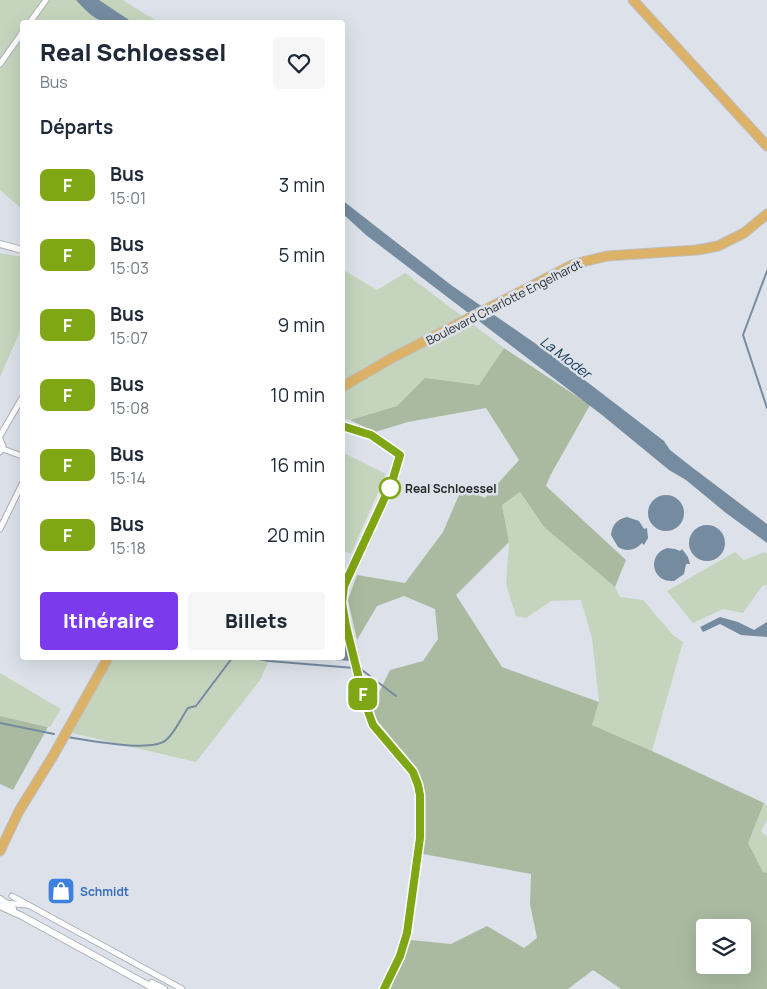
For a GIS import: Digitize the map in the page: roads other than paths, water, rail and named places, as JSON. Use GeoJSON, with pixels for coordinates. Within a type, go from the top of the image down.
{"type":"FeatureCollection","features":[{"type":"Feature","properties":{"kind":"main road"},"geometry":{"type":"LineString","coordinates":[[633,0],[767,146]]}},
{"type":"Feature","properties":{"kind":"main road","name":"Boulevard Charlotte Engelhardt"},"geometry":{"type":"LineString","coordinates":[[345,385],[563,269],[585,260],[607,256],[696,250],[718,246],[744,233],[767,214]]}},
{"type":"Feature","properties":{"kind":"main road","name":"Boulevard Charlotte Engelhardt"},"geometry":{"type":"LineString","coordinates":[[345,381],[358,377]]}},
{"type":"Feature","properties":{"kind":"main road"},"geometry":{"type":"LineString","coordinates":[[0,842],[53,756],[107,660]]}},
{"type":"Feature","properties":{"kind":"main road"},"geometry":{"type":"LineString","coordinates":[[0,851],[12,824]]}},
{"type":"Feature","properties":{"kind":"street"},"geometry":{"type":"LineString","coordinates":[[31,20],[46,0]]}},
{"type":"Feature","properties":{"kind":"street"},"geometry":{"type":"LineString","coordinates":[[0,64],[20,36]]}},
{"type":"Feature","properties":{"kind":"street"},"geometry":{"type":"LineString","coordinates":[[0,244],[20,249]]}},
{"type":"Feature","properties":{"kind":"street"},"geometry":{"type":"LineString","coordinates":[[20,402],[0,438],[3,444],[1,451],[20,456]]}},
{"type":"Feature","properties":{"kind":"street"},"geometry":{"type":"LineString","coordinates":[[345,427],[371,435],[400,455],[392,482],[345,584]]}},
{"type":"Feature","properties":{"kind":"street"},"geometry":{"type":"LineString","coordinates":[[0,529],[20,488]]}},
{"type":"Feature","properties":{"kind":"street"},"geometry":{"type":"LineString","coordinates":[[345,620],[365,703],[373,725],[409,767],[418,785],[420,795],[420,838],[407,933],[400,956],[384,989]]}},
{"type":"Feature","properties":{"kind":"street"},"geometry":{"type":"LineString","coordinates":[[12,896],[182,989]]}},
{"type":"Feature","properties":{"kind":"street"},"geometry":{"type":"LineString","coordinates":[[1,902],[30,905]]}},
{"type":"Feature","properties":{"kind":"street"},"geometry":{"type":"LineString","coordinates":[[1,902],[22,916],[155,989]]}},
{"type":"Feature","properties":{"kind":"street"},"geometry":{"type":"LineString","coordinates":[[126,972],[164,989]]}},
{"type":"Feature","properties":{"kind":"water"},"geometry":{"type":"Polygon","coordinates":[[[76,0],[99,0],[129,20],[101,20],[90,14],[76,0]]]}},
{"type":"Feature","properties":{"kind":"water"},"geometry":{"type":"Polygon","coordinates":[[[345,202],[451,285],[552,355],[664,441],[670,450],[767,524],[767,543],[686,480],[669,470],[602,415],[366,235],[345,216],[345,202]]]}},
{"type":"Feature","properties":{"kind":"water"},"geometry":{"type":"Polygon","coordinates":[[[666,495],[673,496],[679,500],[683,506],[683,520],[679,526],[673,530],[666,531],[659,530],[653,526],[649,520],[648,513],[649,506],[653,500],[659,496],[666,495]]]}},
{"type":"Feature","properties":{"kind":"water"},"geometry":{"type":"Polygon","coordinates":[[[627,517],[639,521],[644,529],[647,528],[648,538],[644,545],[642,543],[636,548],[624,550],[618,547],[611,535],[616,523],[620,519],[627,517]]]}},
{"type":"Feature","properties":{"kind":"water"},"geometry":{"type":"Polygon","coordinates":[[[707,525],[714,526],[720,530],[724,536],[724,550],[720,556],[714,560],[707,561],[700,560],[694,556],[690,550],[689,543],[690,536],[694,530],[700,526],[707,525]]]}},
{"type":"Feature","properties":{"kind":"water"},"geometry":{"type":"Polygon","coordinates":[[[667,548],[680,551],[682,549],[688,557],[690,564],[686,564],[684,574],[674,581],[661,578],[654,568],[656,556],[667,548]]]}},
{"type":"Feature","properties":{"kind":"water"},"geometry":{"type":"Polygon","coordinates":[[[720,617],[738,622],[754,630],[767,622],[767,637],[741,635],[720,624],[703,632],[700,627],[720,617]]]}},
{"type":"Feature","properties":{"kind":"water"},"geometry":{"type":"Polygon","coordinates":[[[345,642],[352,661],[336,660],[345,660],[345,642]]]}},
{"type":"Feature","properties":{"kind":"waterway"},"geometry":{"type":"LineString","coordinates":[[767,271],[743,335],[767,408]]}},
{"type":"Feature","properties":{"kind":"waterway"},"geometry":{"type":"LineString","coordinates":[[67,737],[134,746],[159,744],[172,733],[188,708],[196,706],[230,660]]}},
{"type":"Feature","properties":{"kind":"waterway"},"geometry":{"type":"LineString","coordinates":[[264,660],[354,668]]}},
{"type":"Feature","properties":{"kind":"waterway"},"geometry":{"type":"LineString","coordinates":[[362,670],[396,696]]}},
{"type":"Feature","properties":{"kind":"waterway"},"geometry":{"type":"LineString","coordinates":[[0,723],[54,734]]}},
{"type":"Feature","properties":{"kind":"place","name":"Real Schloessel"},"geometry":{"type":"Point","coordinates":[390,488]}},
{"type":"Feature","properties":{"kind":"place","name":"Schmidt"},"geometry":{"type":"Point","coordinates":[61,891]}},
{"type":"Feature","properties":{"kind":"water label","name":"La Moder"},"geometry":{"type":"Point","coordinates":[566,357]}}]}
